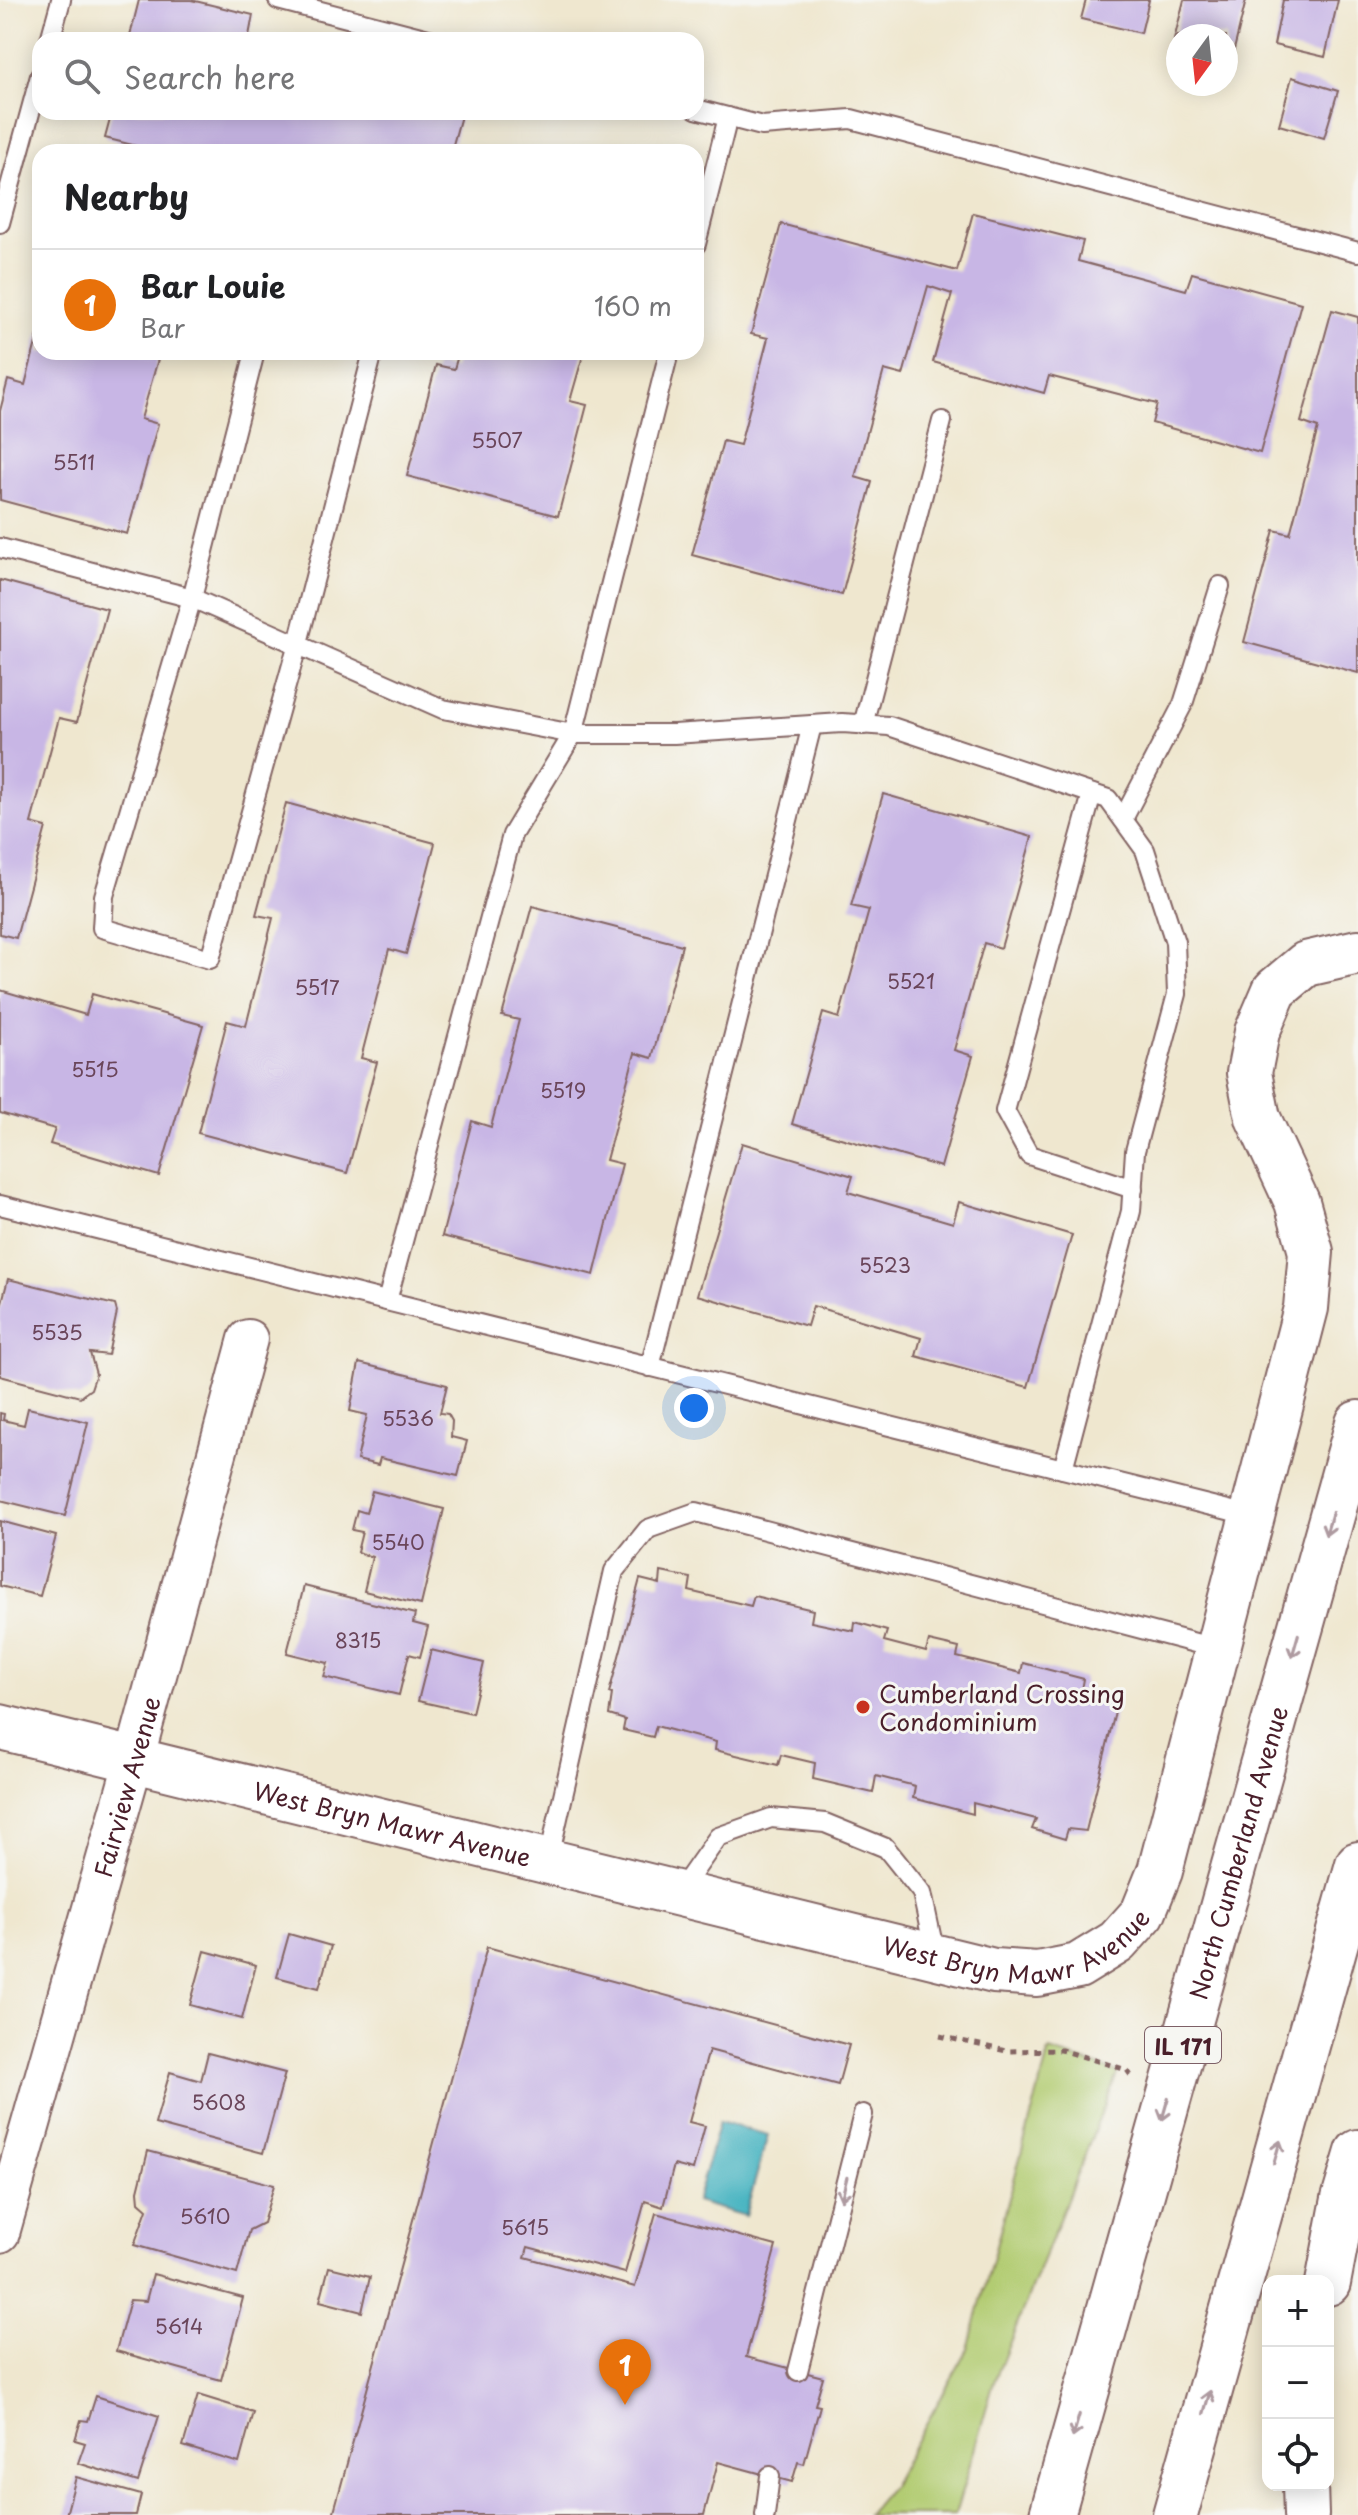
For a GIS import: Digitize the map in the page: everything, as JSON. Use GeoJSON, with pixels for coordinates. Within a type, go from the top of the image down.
{"type":"FeatureCollection","features":[{"type":"Feature","properties":{"kind":"main road","name":"West Bryn Mawr Avenue"},"geometry":{"type":"LineString","coordinates":[[0,1727],[994,1971],[1037,1974],[1078,1966],[1117,1942],[1143,1913],[1160,1871],[1306,1308],[1311,1252],[1297,1202],[1258,1118],[1249,1073],[1257,1032],[1275,990],[1306,964],[1358,952]]}},
{"type":"Feature","properties":{"kind":"main road","name":"North Cumberland Avenue"},"geometry":{"type":"LineString","coordinates":[[1052,2515],[1358,1423]]}},
{"type":"Feature","properties":{"kind":"main road"},"geometry":{"type":"LineString","coordinates":[[1175,2515],[1358,1864]]}},
{"type":"Feature","properties":{"kind":"main road"},"geometry":{"type":"LineString","coordinates":[[1330,2275],[1344,2199],[1358,2152]]}},
{"type":"Feature","properties":{"kind":"main road"},"geometry":{"type":"LineString","coordinates":[[1305,2491],[1306,2515]]}},
{"type":"Feature","properties":{"kind":"street","name":"Fairview Avenue"},"geometry":{"type":"LineString","coordinates":[[0,2233],[134,1760],[248,1339]]}},
{"type":"Feature","properties":{"kind":"lane"},"geometry":{"type":"LineString","coordinates":[[52,32],[61,0]]}},
{"type":"Feature","properties":{"kind":"lane"},"geometry":{"type":"LineString","coordinates":[[278,0],[401,32]]}},
{"type":"Feature","properties":{"kind":"lane"},"geometry":{"type":"LineString","coordinates":[[0,223],[32,105]]}},
{"type":"Feature","properties":{"kind":"lane"},"geometry":{"type":"LineString","coordinates":[[704,111],[762,126],[851,119],[1358,252]]}},
{"type":"Feature","properties":{"kind":"lane"},"geometry":{"type":"LineString","coordinates":[[704,212],[728,117]]}},
{"type":"Feature","properties":{"kind":"lane"},"geometry":{"type":"LineString","coordinates":[[253,360],[192,598],[104,896],[102,928],[210,959],[298,643],[371,360]]}},
{"type":"Feature","properties":{"kind":"lane"},"geometry":{"type":"LineString","coordinates":[[387,1301],[512,835],[573,734],[667,360]]}},
{"type":"Feature","properties":{"kind":"lane"},"geometry":{"type":"LineString","coordinates":[[863,725],[942,421]]}},
{"type":"Feature","properties":{"kind":"lane"},"geometry":{"type":"LineString","coordinates":[[0,548],[192,598],[443,709],[573,734],[674,734],[812,725],[889,726],[1108,799],[1145,850],[1175,942],[1177,994],[1135,1151],[1131,1211],[1063,1469]]}},
{"type":"Feature","properties":{"kind":"lane"},"geometry":{"type":"LineString","coordinates":[[1123,819],[1183,704],[1220,586]]}},
{"type":"Feature","properties":{"kind":"lane"},"geometry":{"type":"LineString","coordinates":[[650,1367],[812,725]]}},
{"type":"Feature","properties":{"kind":"lane"},"geometry":{"type":"LineString","coordinates":[[1092,794],[1005,1111],[1029,1155],[1133,1189]]}},
{"type":"Feature","properties":{"kind":"lane"},"geometry":{"type":"LineString","coordinates":[[0,1205],[1252,1516]]}},
{"type":"Feature","properties":{"kind":"lane"},"geometry":{"type":"LineString","coordinates":[[548,1862],[614,1571],[648,1529],[696,1512],[1218,1649]]}},
{"type":"Feature","properties":{"kind":"lane"},"geometry":{"type":"LineString","coordinates":[[678,1894],[718,1837],[771,1818],[825,1823],[886,1848],[922,1893],[935,1957]]}},
{"type":"Feature","properties":{"kind":"lane"},"geometry":{"type":"LineString","coordinates":[[798,2371],[863,2114]]}},
{"type":"Feature","properties":{"kind":"lane"},"geometry":{"type":"LineString","coordinates":[[765,2515],[770,2476]]}},
{"type":"Feature","properties":{"kind":"path"},"geometry":{"type":"LineString","coordinates":[[940,2036],[1006,2051],[1061,2050],[1127,2070],[1135,2080]]}},
{"type":"Feature","properties":{"kind":"green space"},"geometry":{"type":"Polygon","coordinates":[[[1049,2051],[1118,2072],[994,2382],[955,2515],[867,2515],[890,2488],[968,2349],[1049,2051]]]}},
{"type":"Feature","properties":{"kind":"water"},"geometry":{"type":"Polygon","coordinates":[[[719,2122],[768,2135],[745,2216],[696,2202],[719,2122]]]}},
{"type":"Feature","properties":{"kind":"building"},"geometry":{"type":"Polygon","coordinates":[[[139,0],[191,0],[253,15],[250,32],[131,32],[139,0]]]}},
{"type":"Feature","properties":{"kind":"building"},"geometry":{"type":"Polygon","coordinates":[[[1086,0],[1149,0],[1141,33],[1081,19],[1086,0]]]}},
{"type":"Feature","properties":{"kind":"building"},"geometry":{"type":"Polygon","coordinates":[[[1184,0],[1246,0],[1238,33],[1238,24],[1178,24],[1184,0]]]}},
{"type":"Feature","properties":{"kind":"building"},"geometry":{"type":"Polygon","coordinates":[[[1283,0],[1338,0],[1325,57],[1274,45],[1283,0]]]}},
{"type":"Feature","properties":{"kind":"building"},"geometry":{"type":"Polygon","coordinates":[[[1292,77],[1338,91],[1324,138],[1279,125],[1292,77]]]}},
{"type":"Feature","properties":{"kind":"building"},"geometry":{"type":"Polygon","coordinates":[[[110,120],[460,120],[453,144],[129,144],[105,138],[110,120]]]}},
{"type":"Feature","properties":{"kind":"building"},"geometry":{"type":"Polygon","coordinates":[[[973,213],[1083,241],[1078,261],[1186,290],[1192,273],[1301,303],[1260,453],[1152,423],[1157,404],[1049,376],[1044,393],[933,362],[952,294],[928,286],[903,375],[884,370],[855,477],[872,482],[842,595],[692,555],[723,441],[740,445],[768,338],[751,334],[781,224],[957,271],[973,213]]]}},
{"type":"Feature","properties":{"kind":"building"},"geometry":{"type":"Polygon","coordinates":[[[1332,310],[1358,317],[1358,673],[1244,642],[1274,530],[1290,534],[1318,428],[1301,422],[1332,310]]]}},
{"type":"Feature","properties":{"kind":"building"},"geometry":{"type":"Polygon","coordinates":[[[32,358],[158,360],[141,419],[158,424],[127,534],[0,500],[0,411],[8,380],[25,385],[32,358]]]}},
{"type":"Feature","properties":{"kind":"building"},"geometry":{"type":"Polygon","coordinates":[[[457,360],[582,360],[570,401],[587,405],[558,516],[407,476],[436,365],[454,369],[457,360]]]}},
{"type":"Feature","properties":{"kind":"building"},"geometry":{"type":"Polygon","coordinates":[[[0,580],[107,609],[77,722],[59,718],[31,823],[46,827],[16,938],[0,934],[0,580]]]}},
{"type":"Feature","properties":{"kind":"building"},"geometry":{"type":"Polygon","coordinates":[[[883,794],[1032,837],[1001,948],[984,943],[954,1050],[973,1056],[941,1167],[792,1124],[823,1013],[839,1018],[869,910],[851,906],[883,794]]]}},
{"type":"Feature","properties":{"kind":"building"},"geometry":{"type":"Polygon","coordinates":[[[286,803],[435,843],[406,954],[389,949],[361,1058],[377,1062],[347,1173],[198,1133],[227,1021],[246,1026],[273,918],[256,915],[286,803]]]}},
{"type":"Feature","properties":{"kind":"building"},"geometry":{"type":"Polygon","coordinates":[[[532,906],[682,945],[652,1058],[635,1053],[606,1160],[622,1164],[594,1275],[442,1236],[472,1121],[491,1127],[519,1020],[502,1016],[532,906]]]}},
{"type":"Feature","properties":{"kind":"building"},"geometry":{"type":"Polygon","coordinates":[[[0,990],[86,1015],[92,994],[203,1025],[159,1176],[50,1144],[55,1129],[0,1113],[0,990]]]}},
{"type":"Feature","properties":{"kind":"building"},"geometry":{"type":"Polygon","coordinates":[[[742,1143],[853,1176],[848,1192],[953,1223],[959,1202],[1072,1235],[1028,1387],[916,1356],[921,1338],[813,1306],[807,1326],[697,1295],[742,1143]]]}},
{"type":"Feature","properties":{"kind":"building"},"geometry":{"type":"Polygon","coordinates":[[[8,1279],[115,1305],[117,1312],[108,1355],[90,1353],[96,1374],[91,1389],[80,1397],[0,1376],[0,1310],[8,1279]]]}},
{"type":"Feature","properties":{"kind":"building"},"geometry":{"type":"Polygon","coordinates":[[[359,1363],[447,1385],[440,1413],[448,1414],[452,1421],[451,1437],[467,1441],[458,1476],[380,1458],[378,1465],[357,1460],[367,1415],[350,1411],[359,1363]]]}},
{"type":"Feature","properties":{"kind":"building"},"geometry":{"type":"Polygon","coordinates":[[[28,1408],[88,1422],[65,1516],[0,1500],[0,1413],[4,1414],[3,1420],[24,1425],[28,1408]]]}},
{"type":"Feature","properties":{"kind":"building"},"geometry":{"type":"Polygon","coordinates":[[[372,1491],[444,1509],[421,1605],[364,1591],[372,1557],[357,1552],[362,1532],[352,1530],[357,1510],[366,1513],[372,1491]]]}},
{"type":"Feature","properties":{"kind":"building"},"geometry":{"type":"Polygon","coordinates":[[[0,1521],[56,1536],[40,1596],[0,1586],[0,1521]]]}},
{"type":"Feature","properties":{"kind":"building","name":"Cumberland Crossing Condominium"},"geometry":{"type":"Polygon","coordinates":[[[661,1572],[691,1578],[689,1591],[751,1606],[754,1596],[813,1610],[811,1622],[854,1631],[855,1622],[887,1631],[884,1641],[926,1652],[929,1641],[959,1648],[957,1657],[1021,1673],[1023,1663],[1084,1679],[1082,1690],[1118,1700],[1086,1831],[1068,1829],[1065,1839],[1032,1829],[1036,1819],[973,1803],[973,1814],[913,1798],[915,1786],[876,1776],[873,1793],[813,1779],[815,1763],[781,1755],[778,1765],[715,1750],[716,1742],[656,1726],[653,1737],[623,1730],[625,1720],[609,1715],[612,1694],[609,1693],[640,1579],[660,1584],[661,1572]]]}},
{"type":"Feature","properties":{"kind":"building"},"geometry":{"type":"Polygon","coordinates":[[[304,1586],[415,1614],[413,1623],[428,1627],[420,1657],[409,1654],[399,1695],[324,1677],[328,1663],[287,1653],[304,1586]]]}},
{"type":"Feature","properties":{"kind":"building"},"geometry":{"type":"Polygon","coordinates":[[[431,1650],[484,1663],[472,1713],[418,1701],[431,1650]]]}},
{"type":"Feature","properties":{"kind":"building"},"geometry":{"type":"Polygon","coordinates":[[[289,1934],[331,1946],[319,1988],[277,1977],[289,1934]]]}},
{"type":"Feature","properties":{"kind":"building"},"geometry":{"type":"Polygon","coordinates":[[[487,1947],[849,2045],[838,2085],[709,2050],[689,2122],[705,2126],[693,2170],[674,2165],[663,2207],[645,2201],[625,2273],[528,2247],[525,2257],[635,2287],[656,2213],[776,2246],[746,2357],[823,2377],[815,2405],[820,2406],[804,2464],[798,2462],[792,2482],[718,2462],[704,2515],[333,2515],[487,1947]]]}},
{"type":"Feature","properties":{"kind":"building"},"geometry":{"type":"Polygon","coordinates":[[[205,1951],[256,1965],[242,2019],[190,2005],[205,1951]]]}},
{"type":"Feature","properties":{"kind":"building"},"geometry":{"type":"Polygon","coordinates":[[[208,2053],[285,2073],[263,2153],[155,2124],[170,2072],[201,2081],[208,2053]]]}},
{"type":"Feature","properties":{"kind":"building"},"geometry":{"type":"Polygon","coordinates":[[[148,2151],[274,2185],[263,2223],[249,2230],[237,2274],[134,2245],[147,2209],[139,2202],[138,2191],[148,2151]]]}},
{"type":"Feature","properties":{"kind":"building"},"geometry":{"type":"Polygon","coordinates":[[[329,2267],[370,2277],[362,2312],[320,2301],[329,2267]]]}},
{"type":"Feature","properties":{"kind":"building"},"geometry":{"type":"Polygon","coordinates":[[[153,2274],[243,2298],[221,2380],[116,2351],[130,2300],[146,2301],[153,2274]]]}},
{"type":"Feature","properties":{"kind":"building"},"geometry":{"type":"Polygon","coordinates":[[[198,2395],[253,2412],[239,2463],[183,2446],[198,2395]]]}},
{"type":"Feature","properties":{"kind":"building"},"geometry":{"type":"Polygon","coordinates":[[[96,2396],[159,2416],[138,2482],[78,2463],[85,2443],[75,2440],[81,2420],[88,2421],[96,2396]]]}},
{"type":"Feature","properties":{"kind":"building"},"geometry":{"type":"Polygon","coordinates":[[[76,2477],[141,2495],[136,2515],[66,2515],[76,2477]]]}},
{"type":"Feature","properties":{"kind":"place","name":"Cumberland Crossing Condominium"},"geometry":{"type":"Point","coordinates":[863,1707]}},
{"type":"Feature","properties":{"kind":"place","name":"Bar Louie"},"geometry":{"type":"Point","coordinates":[625,2405]}}]}
